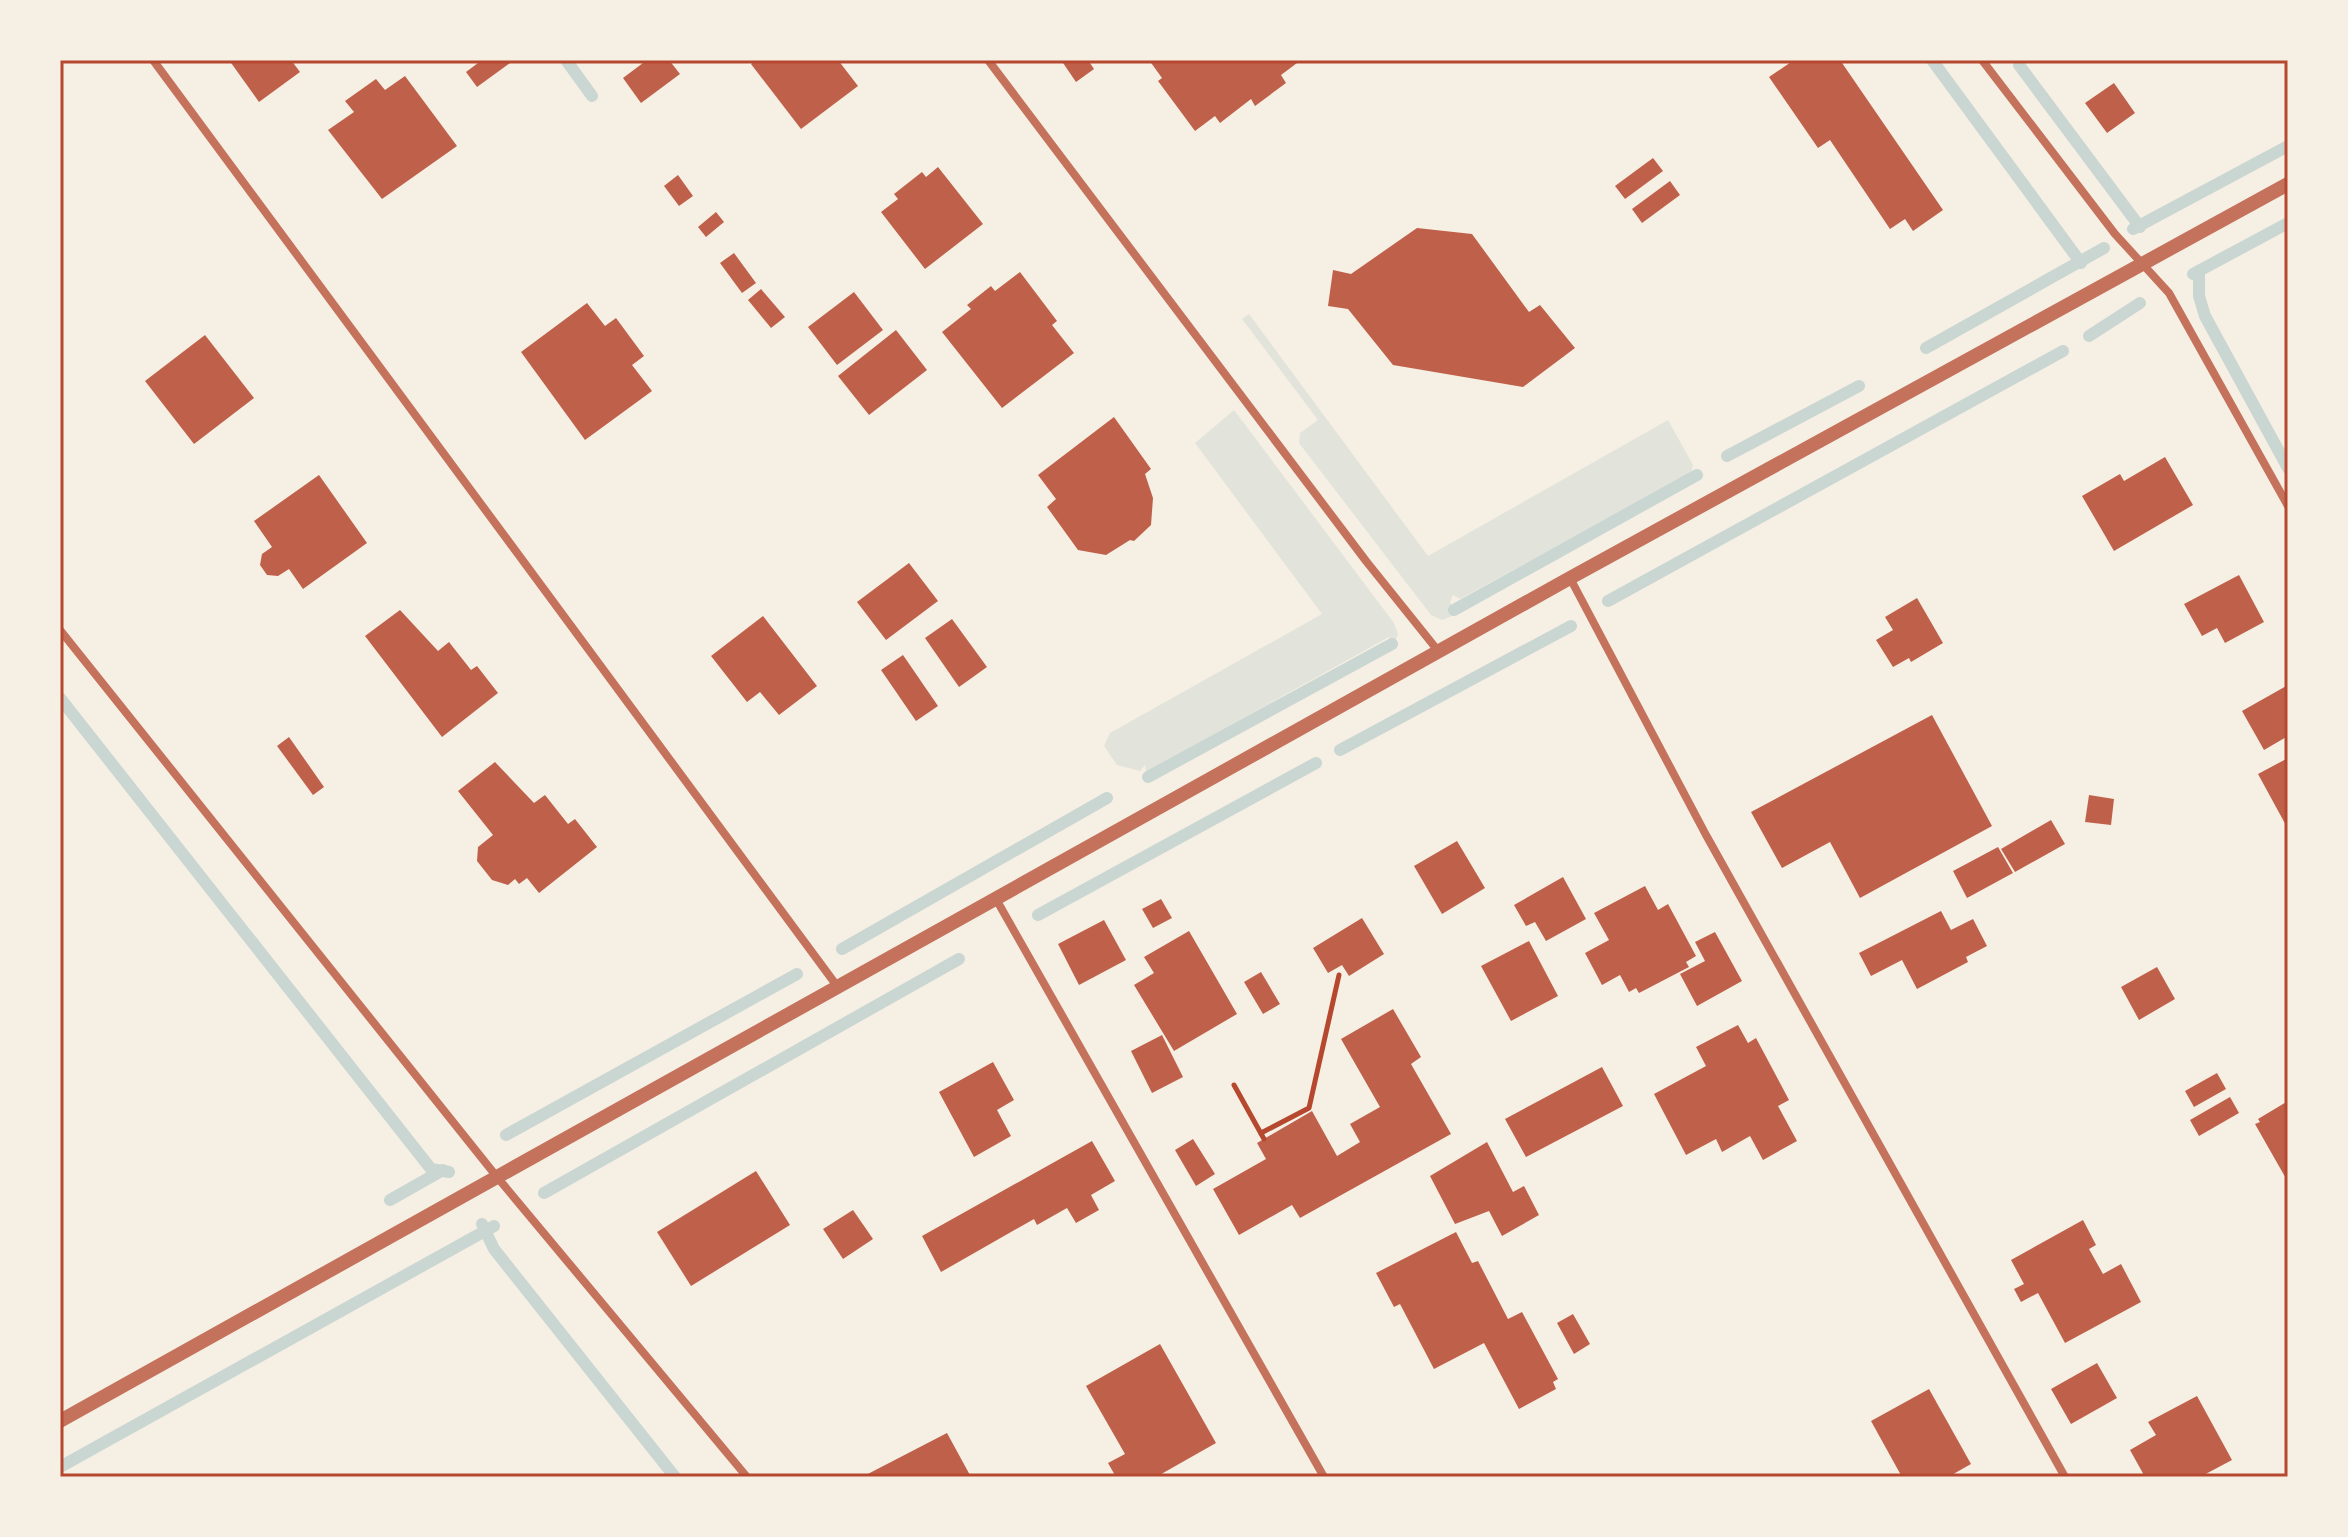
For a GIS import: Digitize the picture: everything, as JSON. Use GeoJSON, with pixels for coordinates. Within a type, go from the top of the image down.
{"type":"FeatureCollection","features":[{"type":"Feature","properties":{"kind":"street"},"geometry":{"type":"LineString","coordinates":[[153,60],[837,986]]}},
{"type":"Feature","properties":{"kind":"street"},"geometry":{"type":"LineString","coordinates":[[988,60],[1356,549],[1439,652]]}},
{"type":"Feature","properties":{"kind":"street"},"geometry":{"type":"LineString","coordinates":[[1982,60],[2115,234],[2169,293],[2288,506]]}},
{"type":"Feature","properties":{"kind":"street"},"geometry":{"type":"LineString","coordinates":[[60,1421],[1570,578],[2288,184]]}},
{"type":"Feature","properties":{"kind":"street"},"geometry":{"type":"LineString","coordinates":[[1570,578],[1706,835],[2065,1477]]}},
{"type":"Feature","properties":{"kind":"street"},"geometry":{"type":"LineString","coordinates":[[60,630],[497,1177],[747,1477]]}},
{"type":"Feature","properties":{"kind":"street"},"geometry":{"type":"LineString","coordinates":[[996,899],[1324,1477]]}},
{"type":"Feature","properties":{"kind":"path"},"geometry":{"type":"LineString","coordinates":[[1234,1085],[1263,1136],[1309,1108],[1339,975]]}},
{"type":"Feature","properties":{"kind":"shaded area"},"geometry":{"type":"Polygon","coordinates":[[[1249,314],[1428,556],[1668,420],[1693,465],[1691,473],[1460,599],[1453,595],[1450,602],[1457,614],[1442,620],[1431,615],[1299,443],[1300,433],[1318,420],[1242,319],[1249,314]]]}},
{"type":"Feature","properties":{"kind":"shaded area"},"geometry":{"type":"Polygon","coordinates":[[[1234,410],[1394,623],[1398,634],[1393,647],[1389,637],[1146,772],[1145,765],[1140,771],[1117,765],[1104,746],[1110,733],[1322,614],[1195,443],[1234,410]]]}},
{"type":"Feature","properties":{"kind":"building"},"geometry":{"type":"Polygon","coordinates":[[[229,60],[291,60],[300,72],[259,102],[229,60]]]}},
{"type":"Feature","properties":{"kind":"building"},"geometry":{"type":"Polygon","coordinates":[[[482,60],[514,60],[477,87],[466,72],[482,60]]]}},
{"type":"Feature","properties":{"kind":"building"},"geometry":{"type":"Polygon","coordinates":[[[647,60],[669,60],[680,74],[641,103],[623,78],[647,60]]]}},
{"type":"Feature","properties":{"kind":"building"},"geometry":{"type":"Polygon","coordinates":[[[756,60],[838,60],[858,86],[801,129],[751,64],[756,60]]]}},
{"type":"Feature","properties":{"kind":"building"},"geometry":{"type":"Polygon","coordinates":[[[1061,60],[1088,60],[1094,69],[1076,82],[1061,60]]]}},
{"type":"Feature","properties":{"kind":"building"},"geometry":{"type":"Polygon","coordinates":[[[1149,60],[1301,60],[1281,75],[1286,83],[1255,106],[1251,99],[1220,123],[1215,116],[1195,131],[1158,81],[1162,78],[1149,60]]]}},
{"type":"Feature","properties":{"kind":"building"},"geometry":{"type":"Polygon","coordinates":[[[1794,60],[1840,60],[1943,210],[1913,231],[1905,219],[1890,229],[1830,140],[1818,148],[1769,77],[1794,60]]]}},
{"type":"Feature","properties":{"kind":"building"},"geometry":{"type":"Polygon","coordinates":[[[405,76],[457,146],[382,199],[328,130],[354,112],[345,101],[376,79],[385,90],[405,76]]]}},
{"type":"Feature","properties":{"kind":"building"},"geometry":{"type":"Polygon","coordinates":[[[2114,83],[2135,113],[2107,133],[2085,103],[2114,83]]]}},
{"type":"Feature","properties":{"kind":"building"},"geometry":{"type":"Polygon","coordinates":[[[1653,158],[1663,171],[1625,199],[1615,186],[1653,158]]]}},
{"type":"Feature","properties":{"kind":"building"},"geometry":{"type":"Polygon","coordinates":[[[938,167],[983,224],[925,269],[881,212],[898,199],[894,194],[922,172],[926,177],[938,167]]]}},
{"type":"Feature","properties":{"kind":"building"},"geometry":{"type":"Polygon","coordinates":[[[678,175],[693,196],[679,206],[664,186],[678,175]]]}},
{"type":"Feature","properties":{"kind":"building"},"geometry":{"type":"Polygon","coordinates":[[[1670,181],[1680,195],[1642,223],[1632,209],[1670,181]]]}},
{"type":"Feature","properties":{"kind":"building"},"geometry":{"type":"Polygon","coordinates":[[[716,212],[724,222],[706,237],[698,227],[716,212]]]}},
{"type":"Feature","properties":{"kind":"building"},"geometry":{"type":"Polygon","coordinates":[[[1417,228],[1472,234],[1529,312],[1540,305],[1575,348],[1523,387],[1393,365],[1348,309],[1328,306],[1333,270],[1351,274],[1417,228]]]}},
{"type":"Feature","properties":{"kind":"building"},"geometry":{"type":"Polygon","coordinates":[[[734,253],[756,283],[742,293],[720,263],[734,253]]]}},
{"type":"Feature","properties":{"kind":"building"},"geometry":{"type":"Polygon","coordinates":[[[1020,272],[1057,321],[1052,325],[1074,353],[1002,408],[942,332],[971,309],[967,305],[991,286],[995,291],[1020,272]]]}},
{"type":"Feature","properties":{"kind":"building"},"geometry":{"type":"Polygon","coordinates":[[[761,289],[785,317],[771,328],[748,300],[761,289]]]}},
{"type":"Feature","properties":{"kind":"building"},"geometry":{"type":"Polygon","coordinates":[[[854,292],[883,330],[837,365],[808,327],[854,292]]]}},
{"type":"Feature","properties":{"kind":"building"},"geometry":{"type":"Polygon","coordinates":[[[587,303],[605,326],[616,318],[644,356],[632,365],[652,391],[585,440],[521,352],[587,303]]]}},
{"type":"Feature","properties":{"kind":"building"},"geometry":{"type":"Polygon","coordinates":[[[896,330],[927,370],[869,415],[838,376],[896,330]]]}},
{"type":"Feature","properties":{"kind":"building"},"geometry":{"type":"Polygon","coordinates":[[[205,335],[254,398],[194,444],[145,381],[205,335]]]}},
{"type":"Feature","properties":{"kind":"building"},"geometry":{"type":"Polygon","coordinates":[[[1114,417],[1151,469],[1145,474],[1153,498],[1151,525],[1134,541],[1130,540],[1106,555],[1078,550],[1047,507],[1056,499],[1038,475],[1114,417]]]}},
{"type":"Feature","properties":{"kind":"building"},"geometry":{"type":"Polygon","coordinates":[[[2165,457],[2193,505],[2114,551],[2082,496],[2120,474],[2124,481],[2165,457]]]}},
{"type":"Feature","properties":{"kind":"building"},"geometry":{"type":"Polygon","coordinates":[[[319,475],[367,543],[303,589],[289,569],[278,576],[267,575],[260,565],[262,554],[272,547],[254,521],[319,475]]]}},
{"type":"Feature","properties":{"kind":"building"},"geometry":{"type":"Polygon","coordinates":[[[909,563],[938,601],[886,640],[857,602],[909,563]]]}},
{"type":"Feature","properties":{"kind":"building"},"geometry":{"type":"Polygon","coordinates":[[[2239,575],[2264,622],[2225,643],[2217,628],[2202,636],[2184,604],[2239,575]]]}},
{"type":"Feature","properties":{"kind":"building"},"geometry":{"type":"Polygon","coordinates":[[[1917,598],[1943,643],[1911,662],[1909,658],[1893,667],[1876,640],[1893,630],[1885,617],[1917,598]]]}},
{"type":"Feature","properties":{"kind":"building"},"geometry":{"type":"Polygon","coordinates":[[[400,610],[438,651],[449,642],[471,670],[477,666],[498,693],[442,737],[365,636],[400,610]]]}},
{"type":"Feature","properties":{"kind":"building"},"geometry":{"type":"Polygon","coordinates":[[[763,616],[817,686],[779,715],[760,692],[747,702],[711,656],[763,616]]]}},
{"type":"Feature","properties":{"kind":"building"},"geometry":{"type":"Polygon","coordinates":[[[952,619],[987,667],[959,687],[925,638],[952,619]]]}},
{"type":"Feature","properties":{"kind":"building"},"geometry":{"type":"Polygon","coordinates":[[[903,655],[938,706],[916,721],[881,670],[903,655]]]}},
{"type":"Feature","properties":{"kind":"building"},"geometry":{"type":"Polygon","coordinates":[[[2288,685],[2288,736],[2264,750],[2242,711],[2288,685]]]}},
{"type":"Feature","properties":{"kind":"building"},"geometry":{"type":"Polygon","coordinates":[[[1932,715],[1992,826],[1860,898],[1830,842],[1782,868],[1751,812],[1932,715]]]}},
{"type":"Feature","properties":{"kind":"building"},"geometry":{"type":"Polygon","coordinates":[[[289,737],[324,787],[313,795],[277,746],[289,737]]]}},
{"type":"Feature","properties":{"kind":"building"},"geometry":{"type":"Polygon","coordinates":[[[2288,758],[2288,829],[2258,774],[2288,758]]]}},
{"type":"Feature","properties":{"kind":"building"},"geometry":{"type":"Polygon","coordinates":[[[495,762],[534,803],[545,795],[568,824],[575,819],[597,847],[539,893],[527,878],[519,884],[515,879],[508,885],[492,880],[477,861],[478,847],[493,835],[458,791],[495,762]]]}},
{"type":"Feature","properties":{"kind":"building"},"geometry":{"type":"Polygon","coordinates":[[[2089,795],[2114,799],[2111,825],[2085,822],[2089,795]]]}},
{"type":"Feature","properties":{"kind":"building"},"geometry":{"type":"Polygon","coordinates":[[[2051,820],[2065,844],[2015,872],[2001,849],[2051,820]]]}},
{"type":"Feature","properties":{"kind":"building"},"geometry":{"type":"Polygon","coordinates":[[[1457,841],[1485,888],[1442,914],[1414,866],[1457,841]]]}},
{"type":"Feature","properties":{"kind":"building"},"geometry":{"type":"Polygon","coordinates":[[[1998,847],[2013,873],[1967,898],[1953,871],[1998,847]]]}},
{"type":"Feature","properties":{"kind":"building"},"geometry":{"type":"Polygon","coordinates":[[[1563,877],[1586,919],[1546,941],[1535,922],[1526,926],[1514,905],[1563,877]]]}},
{"type":"Feature","properties":{"kind":"building"},"geometry":{"type":"Polygon","coordinates":[[[1645,886],[1658,910],[1668,904],[1696,956],[1686,962],[1689,967],[1639,993],[1636,988],[1629,992],[1620,975],[1602,985],[1585,953],[1609,940],[1594,913],[1645,886]]]}},
{"type":"Feature","properties":{"kind":"building"},"geometry":{"type":"Polygon","coordinates":[[[1161,899],[1172,918],[1153,928],[1142,909],[1161,899]]]}},
{"type":"Feature","properties":{"kind":"building"},"geometry":{"type":"Polygon","coordinates":[[[1941,911],[1951,930],[1973,919],[1987,946],[1966,957],[1968,962],[1917,989],[1902,960],[1871,976],[1859,953],[1941,911]]]}},
{"type":"Feature","properties":{"kind":"building"},"geometry":{"type":"Polygon","coordinates":[[[1362,918],[1384,954],[1349,976],[1342,965],[1328,973],[1313,948],[1362,918]]]}},
{"type":"Feature","properties":{"kind":"building"},"geometry":{"type":"Polygon","coordinates":[[[1104,920],[1126,960],[1079,985],[1058,944],[1104,920]]]}},
{"type":"Feature","properties":{"kind":"building"},"geometry":{"type":"Polygon","coordinates":[[[1189,931],[1237,1014],[1174,1051],[1134,985],[1154,973],[1144,957],[1189,931]]]}},
{"type":"Feature","properties":{"kind":"building"},"geometry":{"type":"Polygon","coordinates":[[[1715,932],[1742,981],[1697,1006],[1680,974],[1705,961],[1695,942],[1715,932]]]}},
{"type":"Feature","properties":{"kind":"building"},"geometry":{"type":"Polygon","coordinates":[[[1529,941],[1558,996],[1511,1021],[1481,966],[1529,941]]]}},
{"type":"Feature","properties":{"kind":"building"},"geometry":{"type":"Polygon","coordinates":[[[2157,967],[2175,999],[2139,1020],[2121,987],[2157,967]]]}},
{"type":"Feature","properties":{"kind":"building"},"geometry":{"type":"Polygon","coordinates":[[[1261,972],[1280,1004],[1263,1014],[1244,982],[1261,972]]]}},
{"type":"Feature","properties":{"kind":"building"},"geometry":{"type":"Polygon","coordinates":[[[1393,1009],[1421,1057],[1411,1064],[1451,1134],[1300,1218],[1292,1205],[1239,1235],[1213,1189],[1266,1159],[1257,1143],[1312,1111],[1337,1156],[1360,1142],[1350,1124],[1380,1107],[1341,1039],[1393,1009]]]}},
{"type":"Feature","properties":{"kind":"building"},"geometry":{"type":"Polygon","coordinates":[[[1738,1025],[1748,1043],[1756,1038],[1789,1100],[1778,1106],[1797,1141],[1763,1160],[1750,1136],[1722,1152],[1716,1139],[1686,1155],[1654,1094],[1706,1066],[1696,1047],[1738,1025]]]}},
{"type":"Feature","properties":{"kind":"building"},"geometry":{"type":"Polygon","coordinates":[[[1162,1035],[1183,1077],[1152,1093],[1131,1051],[1162,1035]]]}},
{"type":"Feature","properties":{"kind":"building"},"geometry":{"type":"Polygon","coordinates":[[[993,1062],[1014,1100],[997,1110],[1011,1136],[974,1157],[939,1092],[993,1062]]]}},
{"type":"Feature","properties":{"kind":"building"},"geometry":{"type":"Polygon","coordinates":[[[1602,1067],[1623,1106],[1526,1157],[1505,1119],[1602,1067]]]}},
{"type":"Feature","properties":{"kind":"building"},"geometry":{"type":"Polygon","coordinates":[[[2217,1073],[2226,1089],[2194,1107],[2185,1091],[2217,1073]]]}},
{"type":"Feature","properties":{"kind":"building"},"geometry":{"type":"Polygon","coordinates":[[[2230,1097],[2239,1113],[2199,1136],[2190,1120],[2230,1097]]]}},
{"type":"Feature","properties":{"kind":"building"},"geometry":{"type":"Polygon","coordinates":[[[2288,1101],[2288,1182],[2255,1124],[2288,1101]]]}},
{"type":"Feature","properties":{"kind":"building"},"geometry":{"type":"Polygon","coordinates":[[[1193,1139],[1215,1174],[1196,1186],[1175,1150],[1193,1139]]]}},
{"type":"Feature","properties":{"kind":"building"},"geometry":{"type":"Polygon","coordinates":[[[1092,1141],[1115,1181],[1091,1195],[1099,1210],[1076,1223],[1067,1208],[1037,1225],[1034,1219],[941,1272],[922,1236],[1092,1141]]]}},
{"type":"Feature","properties":{"kind":"building"},"geometry":{"type":"Polygon","coordinates":[[[1487,1142],[1513,1192],[1524,1186],[1539,1215],[1502,1236],[1489,1211],[1455,1224],[1430,1176],[1487,1142]]]}},
{"type":"Feature","properties":{"kind":"building"},"geometry":{"type":"Polygon","coordinates":[[[756,1171],[790,1225],[691,1286],[657,1232],[756,1171]]]}},
{"type":"Feature","properties":{"kind":"building"},"geometry":{"type":"Polygon","coordinates":[[[853,1210],[873,1239],[843,1259],[823,1229],[853,1210]]]}},
{"type":"Feature","properties":{"kind":"building"},"geometry":{"type":"Polygon","coordinates":[[[2083,1220],[2096,1245],[2089,1249],[2103,1274],[2121,1264],[2141,1302],[2065,1343],[2038,1293],[2021,1302],[2014,1289],[2024,1284],[2011,1260],[2083,1220]]]}},
{"type":"Feature","properties":{"kind":"building"},"geometry":{"type":"Polygon","coordinates":[[[1456,1232],[1472,1263],[1478,1261],[1508,1319],[1522,1312],[1558,1379],[1553,1382],[1556,1389],[1519,1409],[1484,1343],[1434,1369],[1400,1304],[1394,1307],[1376,1273],[1456,1232]]]}},
{"type":"Feature","properties":{"kind":"building"},"geometry":{"type":"Polygon","coordinates":[[[1573,1314],[1590,1344],[1574,1354],[1557,1323],[1573,1314]]]}},
{"type":"Feature","properties":{"kind":"building"},"geometry":{"type":"Polygon","coordinates":[[[1160,1344],[1216,1443],[1156,1477],[1116,1477],[1108,1463],[1125,1454],[1086,1386],[1160,1344]]]}},
{"type":"Feature","properties":{"kind":"building"},"geometry":{"type":"Polygon","coordinates":[[[2097,1363],[2117,1398],[2071,1424],[2051,1389],[2097,1363]]]}},
{"type":"Feature","properties":{"kind":"building"},"geometry":{"type":"Polygon","coordinates":[[[1929,1389],[1971,1464],[1948,1477],[1902,1477],[1871,1421],[1929,1389]]]}},
{"type":"Feature","properties":{"kind":"building"},"geometry":{"type":"Polygon","coordinates":[[[2197,1396],[2232,1460],[2200,1477],[2145,1477],[2130,1450],[2156,1435],[2148,1422],[2197,1396]]]}},
{"type":"Feature","properties":{"kind":"building"},"geometry":{"type":"Polygon","coordinates":[[[947,1433],[971,1477],[862,1477],[947,1433]]]}},
{"type":"Feature","properties":{"kind":"waterway"},"geometry":{"type":"LineString","coordinates":[[566,60],[592,96]]}},
{"type":"Feature","properties":{"kind":"waterway"},"geometry":{"type":"LineString","coordinates":[[1932,60],[2081,263]]}},
{"type":"Feature","properties":{"kind":"waterway"},"geometry":{"type":"LineString","coordinates":[[2019,65],[2140,227]]}},
{"type":"Feature","properties":{"kind":"waterway"},"geometry":{"type":"LineString","coordinates":[[2133,229],[2288,146]]}},
{"type":"Feature","properties":{"kind":"waterway"},"geometry":{"type":"LineString","coordinates":[[2193,274],[2288,223]]}},
{"type":"Feature","properties":{"kind":"waterway"},"geometry":{"type":"LineString","coordinates":[[1926,348],[2104,248]]}},
{"type":"Feature","properties":{"kind":"waterway"},"geometry":{"type":"LineString","coordinates":[[2199,271],[2199,296],[2205,316],[2288,468]]}},
{"type":"Feature","properties":{"kind":"waterway"},"geometry":{"type":"LineString","coordinates":[[2089,336],[2140,303]]}},
{"type":"Feature","properties":{"kind":"waterway"},"geometry":{"type":"LineString","coordinates":[[1608,601],[2063,351]]}},
{"type":"Feature","properties":{"kind":"waterway"},"geometry":{"type":"LineString","coordinates":[[1727,456],[1859,386]]}},
{"type":"Feature","properties":{"kind":"waterway"},"geometry":{"type":"LineString","coordinates":[[1454,610],[1697,475]]}},
{"type":"Feature","properties":{"kind":"waterway"},"geometry":{"type":"LineString","coordinates":[[1340,750],[1571,626]]}},
{"type":"Feature","properties":{"kind":"waterway"},"geometry":{"type":"LineString","coordinates":[[1148,777],[1392,644]]}},
{"type":"Feature","properties":{"kind":"waterway"},"geometry":{"type":"LineString","coordinates":[[60,698],[431,1169],[449,1172]]}},
{"type":"Feature","properties":{"kind":"waterway"},"geometry":{"type":"LineString","coordinates":[[1038,915],[1316,763]]}},
{"type":"Feature","properties":{"kind":"waterway"},"geometry":{"type":"LineString","coordinates":[[842,949],[1107,798]]}},
{"type":"Feature","properties":{"kind":"waterway"},"geometry":{"type":"LineString","coordinates":[[544,1193],[959,959]]}},
{"type":"Feature","properties":{"kind":"waterway"},"geometry":{"type":"LineString","coordinates":[[506,1135],[797,974]]}},
{"type":"Feature","properties":{"kind":"waterway"},"geometry":{"type":"LineString","coordinates":[[390,1200],[443,1170]]}},
{"type":"Feature","properties":{"kind":"waterway"},"geometry":{"type":"LineString","coordinates":[[482,1224],[494,1249],[675,1477]]}},
{"type":"Feature","properties":{"kind":"waterway"},"geometry":{"type":"LineString","coordinates":[[60,1467],[494,1226]]}}]}
